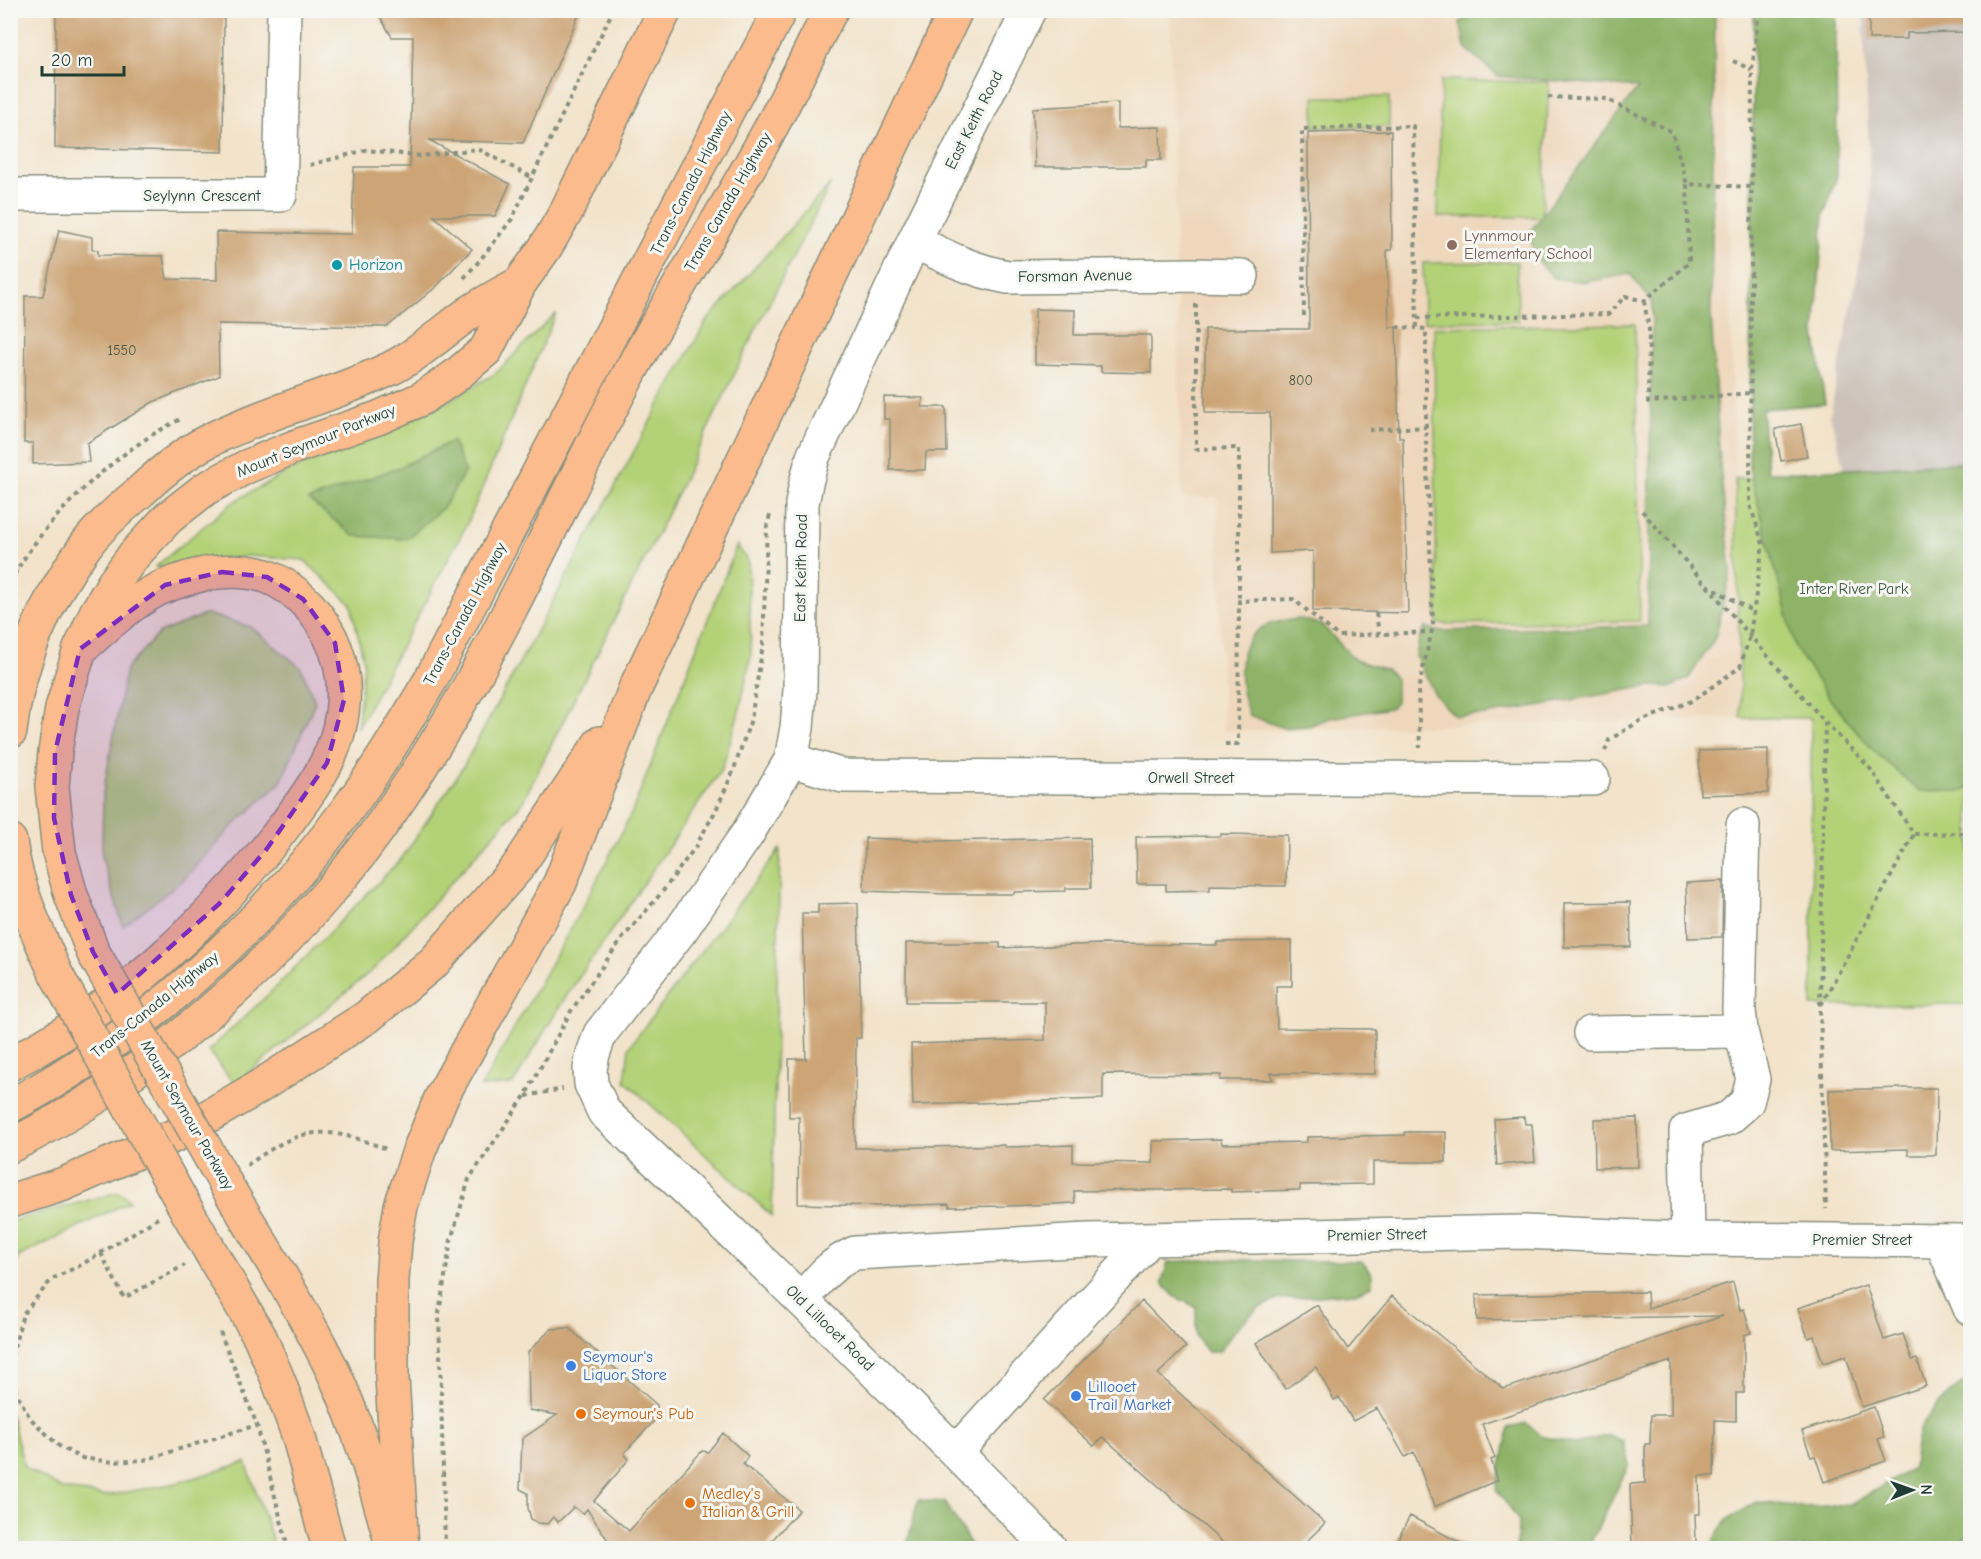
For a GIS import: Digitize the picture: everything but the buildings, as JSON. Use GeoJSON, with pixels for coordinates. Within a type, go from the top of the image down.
{"type":"FeatureCollection","features":[{"type":"Feature","properties":{"kind":"main road"},"geometry":{"type":"LineString","coordinates":[[10,732],[22,676],[35,633],[55,591],[88,543],[170,465],[212,438],[384,372],[413,356],[471,312],[520,283],[545,248],[566,212],[665,10]]}},
{"type":"Feature","properties":{"kind":"main road"},"geometry":{"type":"LineString","coordinates":[[625,310],[754,10]]}},
{"type":"Feature","properties":{"kind":"main road","name":"Trans-Canada Highway"},"geometry":{"type":"LineString","coordinates":[[10,1106],[81,1064],[126,1032],[186,983],[244,930],[296,874],[346,812],[388,751],[430,681],[780,10]]}},
{"type":"Feature","properties":{"kind":"main road","name":"Trans Canada Highway"},"geometry":{"type":"LineString","coordinates":[[10,1146],[91,1101],[148,1061],[210,1011],[324,898],[375,834],[418,771],[461,700],[502,625],[620,391],[760,147],[831,10]]}},
{"type":"Feature","properties":{"kind":"main road"},"geometry":{"type":"LineString","coordinates":[[402,1548],[392,1377],[392,1280],[401,1206],[419,1151],[441,1098],[560,883],[635,689],[956,10]]}},
{"type":"Feature","properties":{"kind":"main road","name":"Mount Seymour Parkway"},"geometry":{"type":"LineString","coordinates":[[393,1548],[369,1462],[334,1372],[236,1178],[93,952],[71,895],[58,852],[52,787],[55,752],[63,708],[80,649],[96,613],[134,555],[168,518],[205,489],[246,467],[294,447],[378,418],[421,399],[486,350],[520,283]]}},
{"type":"Feature","properties":{"kind":"main road"},"geometry":{"type":"LineString","coordinates":[[10,1064],[53,1039],[124,990],[170,952],[219,904],[266,850],[309,792],[327,763],[339,730],[344,700],[342,669],[335,643],[303,599],[284,585],[260,575],[237,571],[222,572],[194,576],[165,585],[132,606],[80,649]]}},
{"type":"Feature","properties":{"kind":"main road"},"geometry":{"type":"LineString","coordinates":[[10,1202],[64,1184],[178,1134],[257,1088],[367,1017],[434,962],[517,868],[635,689]]}},
{"type":"Feature","properties":{"kind":"main road"},"geometry":{"type":"LineString","coordinates":[[10,841],[21,888],[56,974],[175,1214],[260,1337],[298,1434],[329,1548]]}},
{"type":"Feature","properties":{"kind":"street","name":"Seylynn Crescent"},"geometry":{"type":"LineString","coordinates":[[10,195],[280,195],[284,10]]}},
{"type":"Feature","properties":{"kind":"street","name":"East Keith Road"},"geometry":{"type":"LineString","coordinates":[[598,1098],[590,1069],[600,1034],[694,910],[748,833],[791,760],[797,728],[800,690],[802,504],[813,457],[914,241],[1029,10]]}},
{"type":"Feature","properties":{"kind":"street","name":"Forsman Avenue"},"geometry":{"type":"LineString","coordinates":[[914,241],[955,262],[1008,277],[1242,276]]}},
{"type":"Feature","properties":{"kind":"street","name":"Orwell Street"},"geometry":{"type":"LineString","coordinates":[[791,760],[843,776],[1593,779]]}},
{"type":"Feature","properties":{"kind":"street"},"geometry":{"type":"LineString","coordinates":[[1688,1239],[1686,1131],[1729,1118],[1747,1102],[1753,1079],[1741,1031],[1739,1010],[1743,825]]}},
{"type":"Feature","properties":{"kind":"street"},"geometry":{"type":"LineString","coordinates":[[1590,1033],[1741,1031]]}},
{"type":"Feature","properties":{"kind":"street","name":"Old Lillooet Road"},"geometry":{"type":"LineString","coordinates":[[598,1098],[1050,1548]]}},
{"type":"Feature","properties":{"kind":"street","name":"Premier Street"},"geometry":{"type":"LineString","coordinates":[[802,1300],[828,1268],[840,1259],[855,1253],[1087,1240],[1523,1232],[1688,1239],[1956,1241]]}},
{"type":"Feature","properties":{"kind":"street"},"geometry":{"type":"LineString","coordinates":[[956,1452],[1149,1240]]}},
{"type":"Feature","properties":{"kind":"street"},"geometry":{"type":"LineString","coordinates":[[1956,1241],[1971,1308]]}},
{"type":"Feature","properties":{"kind":"path"},"geometry":{"type":"LineString","coordinates":[[458,285],[512,219],[613,10]]}},
{"type":"Feature","properties":{"kind":"path"},"geometry":{"type":"LineString","coordinates":[[1593,779],[1609,740],[1640,721],[1692,701],[1740,667],[1750,636],[1763,544],[1750,505],[1752,70],[1759,10]]}},
{"type":"Feature","properties":{"kind":"path"},"geometry":{"type":"LineString","coordinates":[[1733,61],[1752,70]]}},
{"type":"Feature","properties":{"kind":"path"},"geometry":{"type":"LineString","coordinates":[[1548,97],[1606,99],[1672,132],[1687,184],[1689,263],[1644,301]]}},
{"type":"Feature","properties":{"kind":"path"},"geometry":{"type":"LineString","coordinates":[[1304,316],[1302,129],[1363,130],[1413,126],[1417,328]]}},
{"type":"Feature","properties":{"kind":"path"},"geometry":{"type":"LineString","coordinates":[[280,167],[302,167],[366,150],[421,156],[478,149],[531,177]]}},
{"type":"Feature","properties":{"kind":"path"},"geometry":{"type":"LineString","coordinates":[[1687,184],[1751,188]]}},
{"type":"Feature","properties":{"kind":"path"},"geometry":{"type":"LineString","coordinates":[[1196,295],[1196,449],[1239,448],[1238,744],[1225,744]]}},
{"type":"Feature","properties":{"kind":"path"},"geometry":{"type":"LineString","coordinates":[[1417,318],[1609,315],[1625,296],[1644,301]]}},
{"type":"Feature","properties":{"kind":"path"},"geometry":{"type":"LineString","coordinates":[[1644,301],[1649,328],[1648,402],[1750,393]]}},
{"type":"Feature","properties":{"kind":"path"},"geometry":{"type":"LineString","coordinates":[[1396,327],[1426,328],[1426,427],[1433,626],[1418,690],[1420,778]]}},
{"type":"Feature","properties":{"kind":"path"},"geometry":{"type":"LineString","coordinates":[[10,583],[45,531],[99,475],[163,427],[184,417]]}},
{"type":"Feature","properties":{"kind":"path"},"geometry":{"type":"LineString","coordinates":[[1369,430],[1426,427]]}},
{"type":"Feature","properties":{"kind":"path"},"geometry":{"type":"LineString","coordinates":[[1642,511],[1825,722],[1869,767],[1914,834]]}},
{"type":"Feature","properties":{"kind":"path"},"geometry":{"type":"LineString","coordinates":[[445,1548],[439,1313],[451,1240],[469,1179],[525,1096],[571,1011],[621,940],[663,891],[696,846],[716,810],[733,772],[751,719],[763,645],[767,526],[770,514]]}},
{"type":"Feature","properties":{"kind":"path"},"geometry":{"type":"LineString","coordinates":[[10,565],[18,570]]}},
{"type":"Feature","properties":{"kind":"path"},"geometry":{"type":"LineString","coordinates":[[1705,584],[1754,612]]}},
{"type":"Feature","properties":{"kind":"path"},"geometry":{"type":"LineString","coordinates":[[1239,601],[1293,599],[1338,636],[1432,632]]}},
{"type":"Feature","properties":{"kind":"path"},"geometry":{"type":"LineString","coordinates":[[1376,613],[1379,634]]}},
{"type":"Feature","properties":{"kind":"path"},"geometry":{"type":"LineString","coordinates":[[1825,722],[1820,1006],[1826,1240]]}},
{"type":"Feature","properties":{"kind":"path"},"geometry":{"type":"LineString","coordinates":[[1914,834],[1971,833]]}},
{"type":"Feature","properties":{"kind":"path"},"geometry":{"type":"LineString","coordinates":[[1820,1006],[1914,834]]}},
{"type":"Feature","properties":{"kind":"path"},"geometry":{"type":"LineString","coordinates":[[525,1096],[598,1098]]}},
{"type":"Feature","properties":{"kind":"path"},"geometry":{"type":"LineString","coordinates":[[236,1178],[284,1143],[301,1135],[352,1136],[386,1149]]}},
{"type":"Feature","properties":{"kind":"path"},"geometry":{"type":"LineString","coordinates":[[175,1214],[52,1279],[23,1314],[12,1355],[16,1392],[30,1418],[59,1446],[81,1458],[113,1462],[144,1460],[257,1425]]}},
{"type":"Feature","properties":{"kind":"path"},"geometry":{"type":"LineString","coordinates":[[101,1253],[124,1298],[188,1263]]}},
{"type":"Feature","properties":{"kind":"path"},"geometry":{"type":"LineString","coordinates":[[216,1324],[257,1425],[288,1548]]}},
{"type":"Feature","properties":{"kind":"highlighted area"},"geometry":{"type":"Polygon","coordinates":[[[222,572],[267,577],[303,599],[335,643],[344,700],[327,763],[266,850],[219,904],[117,994],[93,952],[71,895],[54,818],[55,752],[80,649],[165,585],[222,572]]]}},
{"type":"Feature","properties":{"kind":"shaded area","name":"Lynnmour Elementary School"},"geometry":{"type":"Polygon","coordinates":[[[1170,11],[1723,11],[1741,718],[1223,731],[1217,497],[1182,498],[1170,11]]]}},
{"type":"Feature","properties":{"kind":"shaded area"},"geometry":{"type":"Polygon","coordinates":[[[1863,11],[1970,11],[1970,462],[1845,469],[1830,415],[1871,204],[1863,11]]]}},
{"type":"Feature","properties":{"kind":"green space"},"geometry":{"type":"Polygon","coordinates":[[[1709,10],[1715,16],[1711,314],[1720,465],[1731,572],[1715,638],[1689,678],[1672,687],[1650,686],[1485,715],[1455,716],[1435,695],[1416,657],[1419,640],[1425,627],[1437,631],[1648,626],[1652,302],[1630,274],[1586,282],[1554,278],[1538,261],[1528,234],[1638,88],[1498,76],[1465,48],[1460,22],[1480,11],[1709,10]]]}},
{"type":"Feature","properties":{"kind":"green space"},"geometry":{"type":"Polygon","coordinates":[[[1754,11],[1836,11],[1837,176],[1824,215],[1815,332],[1825,404],[1762,409],[1767,472],[1970,462],[1970,786],[1964,791],[1919,791],[1874,751],[1832,702],[1796,649],[1749,469],[1754,11]]]}},
{"type":"Feature","properties":{"kind":"green space"},"geometry":{"type":"Polygon","coordinates":[[[1441,80],[1549,82],[1542,217],[1438,217],[1441,80]]]}},
{"type":"Feature","properties":{"kind":"green space"},"geometry":{"type":"Polygon","coordinates":[[[1314,97],[1389,97],[1389,127],[1314,127],[1314,97]]]}},
{"type":"Feature","properties":{"kind":"green space"},"geometry":{"type":"Polygon","coordinates":[[[831,183],[756,329],[659,531],[522,803],[375,968],[235,1084],[208,1051],[276,987],[402,858],[463,767],[706,322],[831,183]]]}},
{"type":"Feature","properties":{"kind":"green space"},"geometry":{"type":"Polygon","coordinates":[[[1517,262],[1518,321],[1424,322],[1423,263],[1517,262]]]}},
{"type":"Feature","properties":{"kind":"green space"},"geometry":{"type":"Polygon","coordinates":[[[556,313],[467,524],[357,729],[364,662],[351,604],[304,560],[248,556],[176,570],[155,567],[233,502],[291,470],[440,406],[496,373],[556,313]]]}},
{"type":"Feature","properties":{"kind":"green space"},"geometry":{"type":"Polygon","coordinates":[[[1635,324],[1640,621],[1437,624],[1434,327],[1635,324]]]}},
{"type":"Feature","properties":{"kind":"green space"},"geometry":{"type":"Polygon","coordinates":[[[452,441],[465,471],[444,507],[406,539],[354,536],[309,500],[400,467],[452,441]]]}},
{"type":"Feature","properties":{"kind":"green space","name":"Inter River Park"},"geometry":{"type":"Polygon","coordinates":[[[1970,466],[1970,1004],[1812,1006],[1811,718],[1741,718],[1735,479],[1970,466]]]}},
{"type":"Feature","properties":{"kind":"green space"},"geometry":{"type":"Polygon","coordinates":[[[737,545],[748,562],[751,656],[740,708],[722,769],[563,1001],[513,1084],[481,1087],[585,903],[632,812],[737,545]]]}},
{"type":"Feature","properties":{"kind":"green space"},"geometry":{"type":"Polygon","coordinates":[[[207,614],[251,627],[301,668],[315,702],[281,782],[230,829],[182,881],[123,926],[102,858],[103,793],[126,669],[159,633],[207,614]]]}},
{"type":"Feature","properties":{"kind":"green space"},"geometry":{"type":"Polygon","coordinates":[[[1301,619],[1322,625],[1355,660],[1387,670],[1396,679],[1396,702],[1390,708],[1330,718],[1309,726],[1283,728],[1249,715],[1242,692],[1241,679],[1243,654],[1247,643],[1265,626],[1301,619]]]}},
{"type":"Feature","properties":{"kind":"green space"},"geometry":{"type":"Polygon","coordinates":[[[780,849],[772,1216],[625,1081],[629,1047],[780,849]]]}},
{"type":"Feature","properties":{"kind":"green space"},"geometry":{"type":"Polygon","coordinates":[[[119,1192],[130,1201],[18,1257],[11,1280],[11,1221],[119,1192]]]}},
{"type":"Feature","properties":{"kind":"green space"},"geometry":{"type":"Polygon","coordinates":[[[1215,1259],[1362,1261],[1372,1275],[1372,1286],[1355,1293],[1280,1299],[1258,1308],[1235,1330],[1219,1352],[1208,1352],[1196,1337],[1196,1307],[1175,1297],[1162,1283],[1168,1262],[1215,1259]]]}},
{"type":"Feature","properties":{"kind":"green space"},"geometry":{"type":"Polygon","coordinates":[[[1970,1380],[1970,1535],[1947,1548],[1709,1548],[1726,1520],[1757,1502],[1805,1507],[1850,1505],[1912,1469],[1922,1426],[1949,1394],[1970,1380]]]}},
{"type":"Feature","properties":{"kind":"green space"},"geometry":{"type":"Polygon","coordinates":[[[11,1415],[24,1467],[62,1489],[105,1496],[177,1483],[246,1462],[275,1548],[11,1548],[11,1415]]]}},
{"type":"Feature","properties":{"kind":"green space"},"geometry":{"type":"Polygon","coordinates":[[[1526,1423],[1541,1436],[1574,1444],[1609,1435],[1623,1441],[1629,1465],[1588,1548],[1518,1548],[1516,1545],[1519,1521],[1496,1489],[1509,1427],[1526,1423]]]}},
{"type":"Feature","properties":{"kind":"green space"},"geometry":{"type":"Polygon","coordinates":[[[918,1500],[945,1502],[973,1548],[906,1548],[918,1500]]]}},
{"type":"Feature","properties":{"kind":"place","name":"Lynnmour Elementary School"},"geometry":{"type":"Point","coordinates":[1452,245]}},
{"type":"Feature","properties":{"kind":"place","name":"Horizon"},"geometry":{"type":"Point","coordinates":[337,265]}},
{"type":"Feature","properties":{"kind":"place","name":"Seymour's Liquor Store"},"geometry":{"type":"Point","coordinates":[571,1366]}},
{"type":"Feature","properties":{"kind":"place","name":"Lillooet Trail Market"},"geometry":{"type":"Point","coordinates":[1076,1396]}},
{"type":"Feature","properties":{"kind":"place","name":"Seymour's Pub"},"geometry":{"type":"Point","coordinates":[581,1414]}},
{"type":"Feature","properties":{"kind":"place","name":"Medley's Italian & Grill"},"geometry":{"type":"Point","coordinates":[690,1503]}}]}
